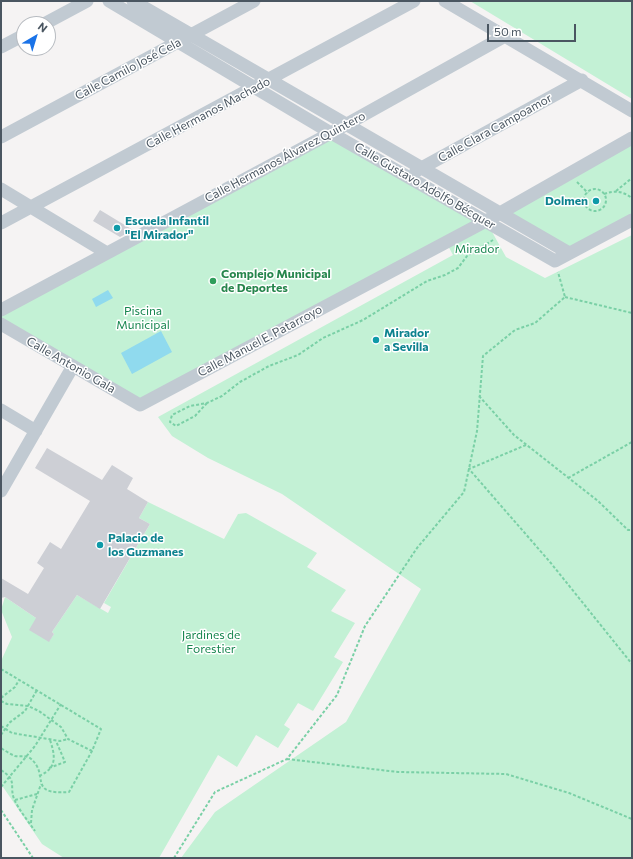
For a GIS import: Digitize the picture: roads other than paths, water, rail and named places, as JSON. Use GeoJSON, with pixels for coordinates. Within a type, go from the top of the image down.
{"type":"FeatureCollection","features":[{"type":"Feature","properties":{"kind":"street"},"geometry":{"type":"LineString","coordinates":[[56,18],[88,1]]}},
{"type":"Feature","properties":{"kind":"street","name":"Calle Gustavo Adolfo Bécquer"},"geometry":{"type":"LineString","coordinates":[[109,1],[256,87],[331,133],[408,175],[555,261],[569,253]]}},
{"type":"Feature","properties":{"kind":"street","name":"Calle Gustavo Adolfo Bécquer"},"geometry":{"type":"LineString","coordinates":[[133,1],[569,253]]}},
{"type":"Feature","properties":{"kind":"street","name":"Calle Camilo José Cela"},"geometry":{"type":"LineString","coordinates":[[1,137],[254,1]]}},
{"type":"Feature","properties":{"kind":"street","name":"Calle Hermanos Machado"},"geometry":{"type":"LineString","coordinates":[[1,223],[414,1]]}},
{"type":"Feature","properties":{"kind":"street"},"geometry":{"type":"LineString","coordinates":[[445,1],[582,80],[632,111]]}},
{"type":"Feature","properties":{"kind":"street","name":"Calle Hermanos Álvarez Quintero"},"geometry":{"type":"LineString","coordinates":[[1,310],[331,133],[505,36]]}},
{"type":"Feature","properties":{"kind":"street"},"geometry":{"type":"LineString","coordinates":[[1,47],[16,39]]}},
{"type":"Feature","properties":{"kind":"street","name":"Calle Clara Campoamor"},"geometry":{"type":"LineString","coordinates":[[408,175],[582,80]]}},
{"type":"Feature","properties":{"kind":"street","name":"Calle Manuel E. Patarroyo"},"geometry":{"type":"LineString","coordinates":[[140,405],[486,221],[632,138]]}},
{"type":"Feature","properties":{"kind":"street"},"geometry":{"type":"LineString","coordinates":[[1,188],[107,253]]}},
{"type":"Feature","properties":{"kind":"street"},"geometry":{"type":"LineString","coordinates":[[569,253],[632,220]]}},
{"type":"Feature","properties":{"kind":"street","name":"Calle Antonio Gala"},"geometry":{"type":"LineString","coordinates":[[1,324],[140,405]]}},
{"type":"Feature","properties":{"kind":"street"},"geometry":{"type":"LineString","coordinates":[[1,492],[73,366]]}},
{"type":"Feature","properties":{"kind":"street"},"geometry":{"type":"LineString","coordinates":[[1,410],[36,431]]}},
{"type":"Feature","properties":{"kind":"water"},"geometry":{"type":"Polygon","coordinates":[[[108,290],[113,298],[96,307],[92,299],[108,290]]]}},
{"type":"Feature","properties":{"kind":"water"},"geometry":{"type":"Polygon","coordinates":[[[161,331],[172,352],[132,374],[121,353],[161,331]]]}},
{"type":"Feature","properties":{"kind":"place","name":"Dolmen"},"geometry":{"type":"Point","coordinates":[596,201]}},
{"type":"Feature","properties":{"kind":"place","name":"Escuela Infantil \"El Mirador\""},"geometry":{"type":"Point","coordinates":[117,228]}},
{"type":"Feature","properties":{"kind":"place","name":"Complejo Municipal de Deportes"},"geometry":{"type":"Point","coordinates":[213,281]}},
{"type":"Feature","properties":{"kind":"place","name":"Mirador a Sevilla"},"geometry":{"type":"Point","coordinates":[376,340]}},
{"type":"Feature","properties":{"kind":"place","name":"Palacio de los Guzmanes"},"geometry":{"type":"Point","coordinates":[100,545]}},
{"type":"Feature","properties":{"kind":"park label","name":"Mirador"},"geometry":{"type":"Point","coordinates":[477,249]}},
{"type":"Feature","properties":{"kind":"park label","name":"Piscina Municipal"},"geometry":{"type":"Point","coordinates":[143,318]}},
{"type":"Feature","properties":{"kind":"park label","name":"Jardines de Forestier"},"geometry":{"type":"Point","coordinates":[211,642]}}]}
